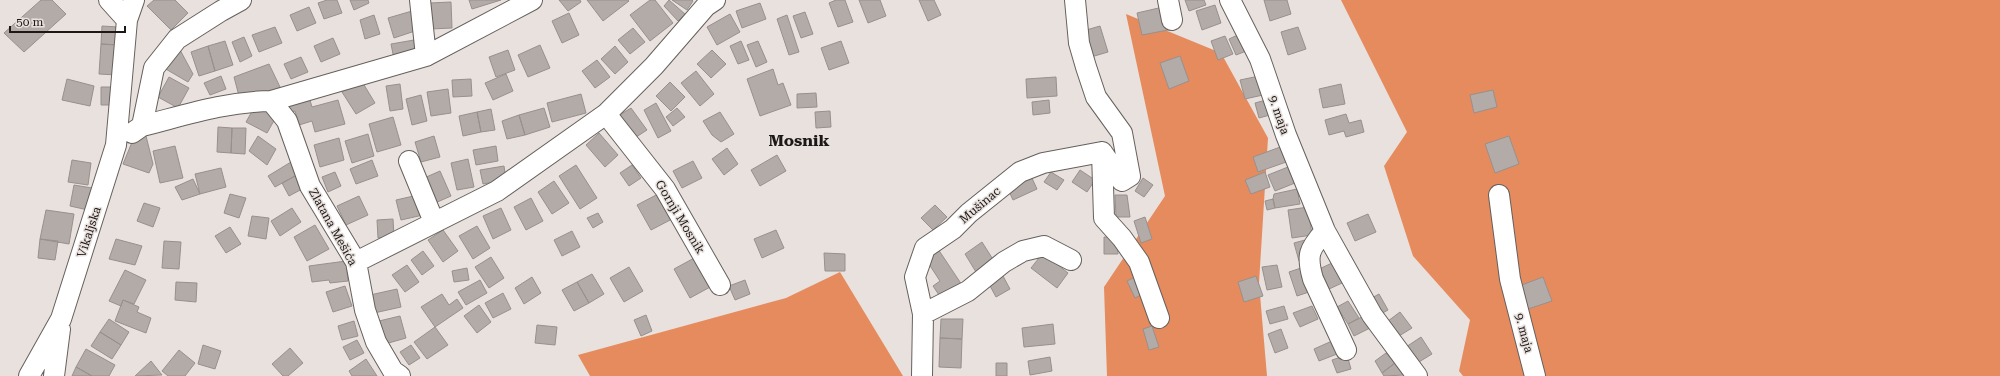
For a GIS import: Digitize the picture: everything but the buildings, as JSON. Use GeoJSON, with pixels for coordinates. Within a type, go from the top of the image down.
{"type":"FeatureCollection","features":[{"type":"Feature","properties":{"kind":"street"},"geometry":{"type":"LineString","coordinates":[[109,0],[127,20]]}},
{"type":"Feature","properties":{"kind":"street","name":"Vikaljska"},"geometry":{"type":"LineString","coordinates":[[54,376],[61,319],[116,145],[127,20],[134,0]]}},
{"type":"Feature","properties":{"kind":"street"},"geometry":{"type":"LineString","coordinates":[[142,126],[154,68],[177,39],[241,0]]}},
{"type":"Feature","properties":{"kind":"street"},"geometry":{"type":"LineString","coordinates":[[420,0],[426,56]]}},
{"type":"Feature","properties":{"kind":"street"},"geometry":{"type":"LineString","coordinates":[[116,145],[142,126],[206,108],[242,101],[271,101],[426,56],[532,0]]}},
{"type":"Feature","properties":{"kind":"street"},"geometry":{"type":"LineString","coordinates":[[1075,0],[1079,43],[1086,67],[1096,97],[1122,133],[1130,176],[1122,181],[1102,152]]}},
{"type":"Feature","properties":{"kind":"street"},"geometry":{"type":"LineString","coordinates":[[1168,0],[1172,20]]}},
{"type":"Feature","properties":{"kind":"street","name":"9. maja"},"geometry":{"type":"LineString","coordinates":[[1230,0],[1260,59],[1286,135],[1325,231],[1372,315],[1416,376]]}},
{"type":"Feature","properties":{"kind":"street"},"geometry":{"type":"LineString","coordinates":[[356,262],[497,191],[606,114],[654,66],[708,2]]}},
{"type":"Feature","properties":{"kind":"street","name":"Zlatana Mešića"},"geometry":{"type":"LineString","coordinates":[[271,101],[287,121],[310,186],[356,262],[365,310],[376,342],[393,371],[400,376]]}},
{"type":"Feature","properties":{"kind":"street","name":"Gornji Mosnik"},"geometry":{"type":"LineString","coordinates":[[606,114],[665,189],[720,285]]}},
{"type":"Feature","properties":{"kind":"street"},"geometry":{"type":"LineString","coordinates":[[1102,152],[1104,218],[1122,238],[1139,262],[1159,318]]}},
{"type":"Feature","properties":{"kind":"street","name":"Mušinac"},"geometry":{"type":"LineString","coordinates":[[922,376],[923,314],[915,277],[925,248],[953,229],[969,213],[1020,172],[1042,163],[1102,152]]}},
{"type":"Feature","properties":{"kind":"street"},"geometry":{"type":"LineString","coordinates":[[409,160],[434,222]]}},
{"type":"Feature","properties":{"kind":"street","name":"9. maja"},"geometry":{"type":"LineString","coordinates":[[1499,195],[1510,279],[1535,376]]}},
{"type":"Feature","properties":{"kind":"street"},"geometry":{"type":"LineString","coordinates":[[1325,231],[1311,246],[1309,267],[1313,279],[1346,350]]}},
{"type":"Feature","properties":{"kind":"street"},"geometry":{"type":"LineString","coordinates":[[923,314],[968,291],[1004,262],[1023,251],[1044,246],[1071,260]]}},
{"type":"Feature","properties":{"kind":"street","name":"Vikaljska"},"geometry":{"type":"LineString","coordinates":[[29,376],[61,319]]}},
{"type":"Feature","properties":{"kind":"shaded area"},"geometry":{"type":"Polygon","coordinates":[[[1341,0],[2000,0],[2000,376],[1463,376],[1459,371],[1470,320],[1413,256],[1384,166],[1407,132],[1341,0]]]}},
{"type":"Feature","properties":{"kind":"shaded area"},"geometry":{"type":"Polygon","coordinates":[[[1126,14],[1221,53],[1268,138],[1259,283],[1267,376],[1107,376],[1104,287],[1165,196],[1126,14]]]}},
{"type":"Feature","properties":{"kind":"shaded area"},"geometry":{"type":"Polygon","coordinates":[[[840,272],[903,376],[590,376],[578,355],[786,298],[840,272]]]}},
{"type":"Feature","properties":{"kind":"district","name":"Mosnik"},"geometry":{"type":"Point","coordinates":[799,140]}}]}
